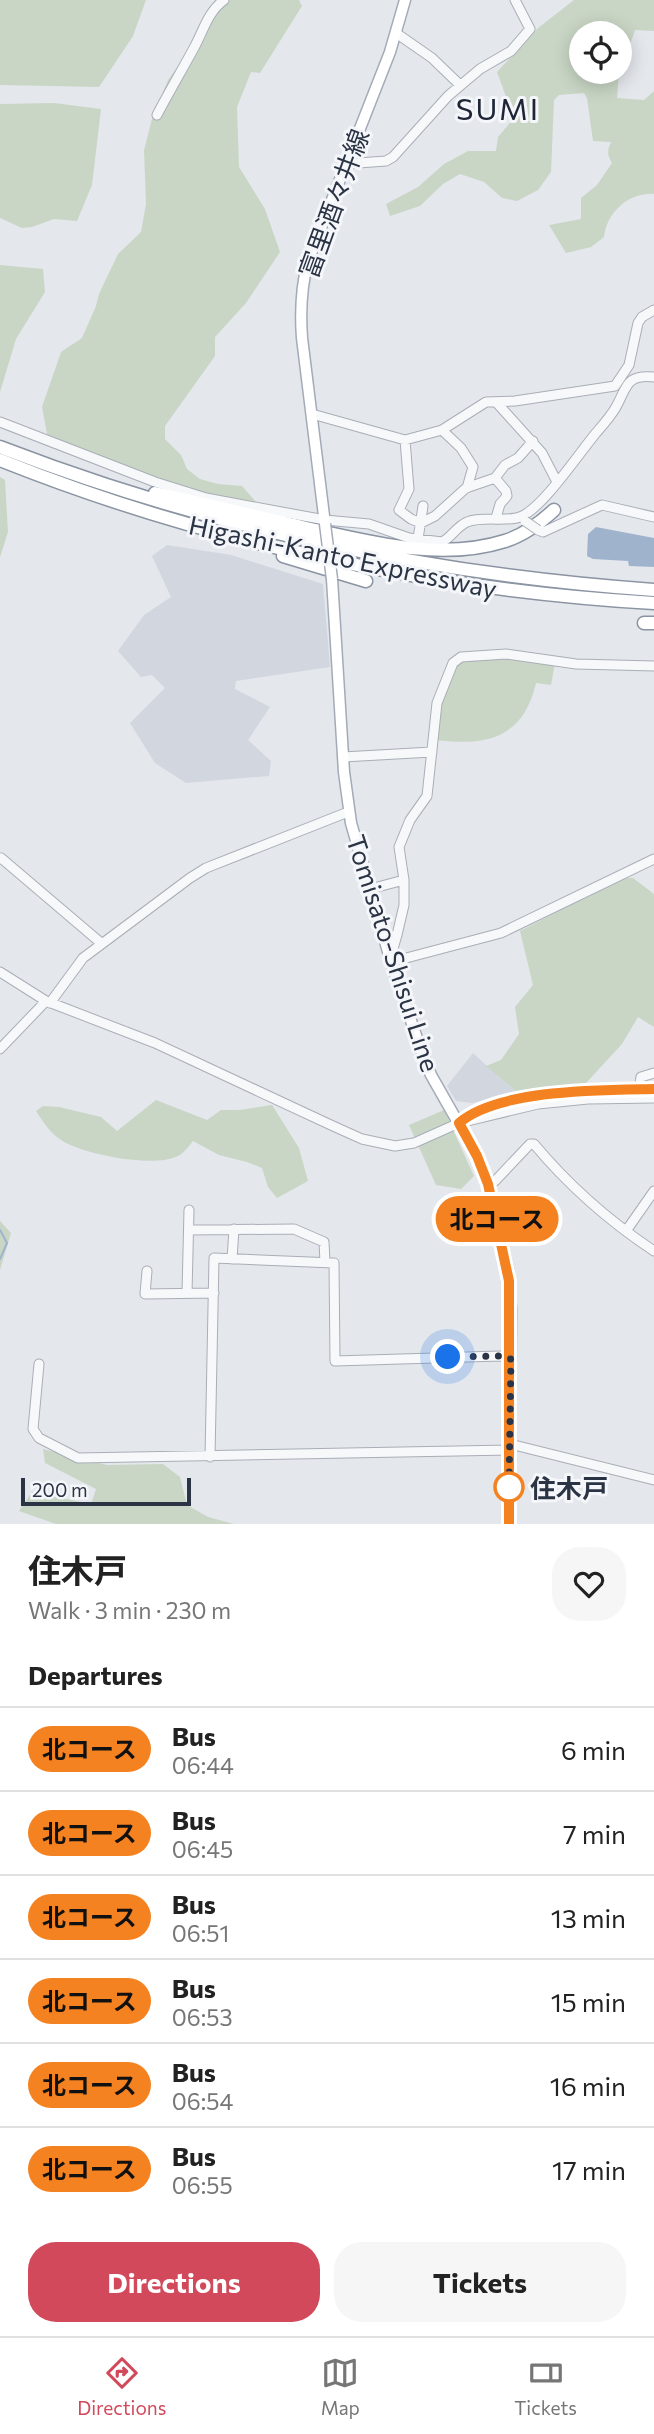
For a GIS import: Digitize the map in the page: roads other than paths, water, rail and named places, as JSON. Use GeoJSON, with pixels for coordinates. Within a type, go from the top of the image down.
{"type":"FeatureCollection","features":[{"type":"Feature","properties":{"kind":"highway","name":"Higashi-Kanto Expressway"},"geometry":{"type":"LineString","coordinates":[[0,447],[165,519],[206,530],[445,581],[518,591],[654,603]]}},
{"type":"Feature","properties":{"kind":"highway","name":"Higashi-Kanto Expressway"},"geometry":{"type":"LineString","coordinates":[[0,460],[73,481],[90,480],[209,517],[386,557],[518,578],[654,590]]}},
{"type":"Feature","properties":{"kind":"highway"},"geometry":{"type":"LineString","coordinates":[[90,480],[353,538],[412,548],[468,548],[495,543],[524,532],[554,510]]}},
{"type":"Feature","properties":{"kind":"highway"},"geometry":{"type":"LineString","coordinates":[[206,530],[251,547],[366,581]]}},
{"type":"Feature","properties":{"kind":"main road","name":"富里酒々井線"},"geometry":{"type":"LineString","coordinates":[[332,579],[302,338],[302,290],[307,261],[396,33],[405,0]]}},
{"type":"Feature","properties":{"kind":"main road","name":"Tomisato-Shisui Line"},"geometry":{"type":"LineString","coordinates":[[332,579],[348,812],[390,958],[422,1053],[477,1156],[488,1184],[509,1281],[509,1524]]}},
{"type":"Feature","properties":{"kind":"street"},"geometry":{"type":"LineString","coordinates":[[157,115],[211,13],[224,0]]}},
{"type":"Feature","properties":{"kind":"street"},"geometry":{"type":"LineString","coordinates":[[345,164],[386,161],[393,157],[460,85],[480,69],[511,51],[530,29],[519,3]]}},
{"type":"Feature","properties":{"kind":"street"},"geometry":{"type":"LineString","coordinates":[[396,33],[432,58],[460,85]]}},
{"type":"Feature","properties":{"kind":"street"},"geometry":{"type":"LineString","coordinates":[[312,414],[405,440],[442,430],[486,402],[514,401],[615,386],[629,365],[638,323],[642,317],[654,310]]}},
{"type":"Feature","properties":{"kind":"street"},"geometry":{"type":"LineString","coordinates":[[522,519],[557,482],[616,408],[631,381],[654,377]]}},
{"type":"Feature","properties":{"kind":"street"},"geometry":{"type":"LineString","coordinates":[[615,386],[621,395]]}},
{"type":"Feature","properties":{"kind":"street"},"geometry":{"type":"LineString","coordinates":[[496,402],[533,441],[557,482]]}},
{"type":"Feature","properties":{"kind":"street"},"geometry":{"type":"LineString","coordinates":[[0,422],[155,482],[206,498],[325,522],[369,524],[418,539],[442,542],[470,521],[496,518],[522,519],[543,532],[602,505],[654,517]]}},
{"type":"Feature","properties":{"kind":"street"},"geometry":{"type":"LineString","coordinates":[[442,430],[461,448],[473,467],[467,488]]}},
{"type":"Feature","properties":{"kind":"street"},"geometry":{"type":"LineString","coordinates":[[405,440],[409,485],[399,510],[421,523],[435,516],[467,488],[495,478],[533,441]]}},
{"type":"Feature","properties":{"kind":"street"},"geometry":{"type":"LineString","coordinates":[[495,478],[507,496],[500,504],[496,518]]}},
{"type":"Feature","properties":{"kind":"street"},"geometry":{"type":"LineString","coordinates":[[418,539],[423,506]]}},
{"type":"Feature","properties":{"kind":"street"},"geometry":{"type":"LineString","coordinates":[[390,958],[402,920],[404,880],[399,847],[410,820],[427,796],[437,703],[453,663],[461,657],[516,654],[576,664],[654,666]]}},
{"type":"Feature","properties":{"kind":"street"},"geometry":{"type":"LineString","coordinates":[[343,757],[432,752]]}},
{"type":"Feature","properties":{"kind":"street"},"geometry":{"type":"LineString","coordinates":[[0,1049],[48,1002],[83,958],[206,868],[348,812]]}},
{"type":"Feature","properties":{"kind":"street"},"geometry":{"type":"LineString","coordinates":[[0,859],[101,943]]}},
{"type":"Feature","properties":{"kind":"street"},"geometry":{"type":"LineString","coordinates":[[390,958],[501,933],[654,859]]}},
{"type":"Feature","properties":{"kind":"street"},"geometry":{"type":"LineString","coordinates":[[370,889],[404,880]]}},
{"type":"Feature","properties":{"kind":"street"},"geometry":{"type":"LineString","coordinates":[[0,972],[48,1002],[155,1043],[362,1139],[395,1146],[414,1143],[459,1123],[538,1104],[654,1098]]}},
{"type":"Feature","properties":{"kind":"street"},"geometry":{"type":"LineString","coordinates":[[639,1089],[641,1077],[654,1073]]}},
{"type":"Feature","properties":{"kind":"street"},"geometry":{"type":"LineString","coordinates":[[459,1123],[470,1113],[509,1101],[561,1093],[654,1089]]}},
{"type":"Feature","properties":{"kind":"street"},"geometry":{"type":"LineString","coordinates":[[488,1184],[495,1181],[530,1144],[534,1144],[594,1208],[654,1251]]}},
{"type":"Feature","properties":{"kind":"street"},"geometry":{"type":"LineString","coordinates":[[626,1231],[654,1191]]}},
{"type":"Feature","properties":{"kind":"street"},"geometry":{"type":"LineString","coordinates":[[187,1293],[189,1210]]}},
{"type":"Feature","properties":{"kind":"street"},"geometry":{"type":"LineString","coordinates":[[232,1259],[234,1229]]}},
{"type":"Feature","properties":{"kind":"street"},"geometry":{"type":"LineString","coordinates":[[188,1230],[294,1229],[324,1242],[325,1262]]}},
{"type":"Feature","properties":{"kind":"street"},"geometry":{"type":"LineString","coordinates":[[209,1457],[214,1258],[334,1263],[335,1361],[500,1356],[511,1359]]}},
{"type":"Feature","properties":{"kind":"street"},"geometry":{"type":"LineString","coordinates":[[147,1271],[145,1294],[214,1293]]}},
{"type":"Feature","properties":{"kind":"street"},"geometry":{"type":"LineString","coordinates":[[39,1364],[33,1429],[39,1438],[78,1458],[209,1457],[510,1447],[654,1480]]}},
{"type":"Feature","properties":{"kind":"water"},"geometry":{"type":"Polygon","coordinates":[[[596,527],[654,538],[654,567],[629,566],[628,561],[593,559],[587,556],[588,534],[596,527]]]}},
{"type":"Feature","properties":{"kind":"waterway"},"geometry":{"type":"LineString","coordinates":[[0,1230],[7,1243],[0,1259]]}},
{"type":"Feature","properties":{"kind":"place","name":"住木戸"},"geometry":{"type":"Point","coordinates":[509,1487]}},
{"type":"Feature","properties":{"kind":"district","name":"SUMI"},"geometry":{"type":"Point","coordinates":[498,107]}}]}
